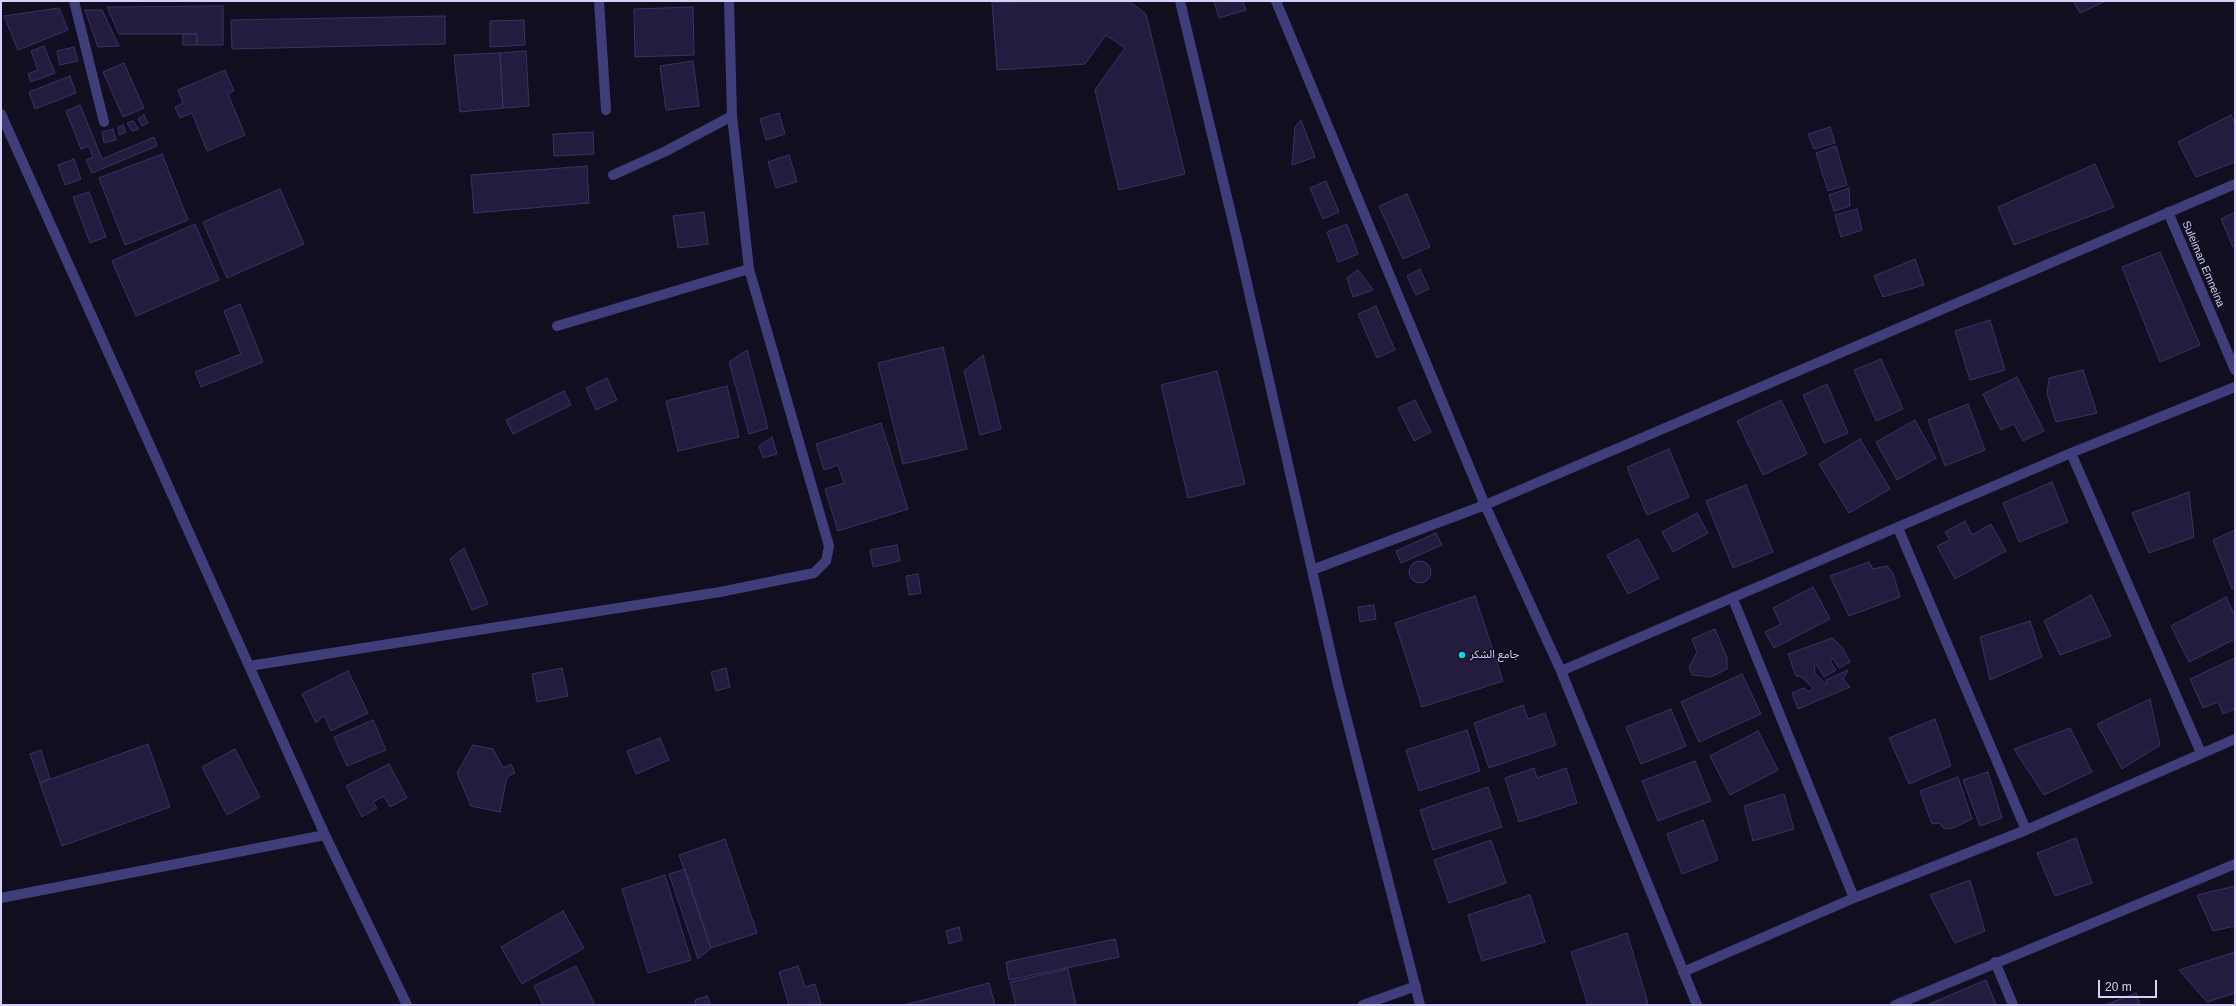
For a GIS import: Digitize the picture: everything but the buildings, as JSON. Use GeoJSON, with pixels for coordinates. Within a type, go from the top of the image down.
{"type":"FeatureCollection","features":[{"type":"Feature","properties":{"kind":"street"},"geometry":{"type":"LineString","coordinates":[[74,1],[104,122]]}},
{"type":"Feature","properties":{"kind":"street"},"geometry":{"type":"LineString","coordinates":[[599,1],[606,110]]}},
{"type":"Feature","properties":{"kind":"street"},"geometry":{"type":"LineString","coordinates":[[249,666],[720,592],[814,573],[820,569],[826,561],[829,546],[749,269],[732,116],[729,1]]}},
{"type":"Feature","properties":{"kind":"street"},"geometry":{"type":"LineString","coordinates":[[1180,1],[1338,685],[1420,1005]]}},
{"type":"Feature","properties":{"kind":"street"},"geometry":{"type":"LineString","coordinates":[[1276,1],[1485,505],[1561,671],[1697,1005]]}},
{"type":"Feature","properties":{"kind":"street"},"geometry":{"type":"LineString","coordinates":[[1,114],[325,835],[407,1005]]}},
{"type":"Feature","properties":{"kind":"street"},"geometry":{"type":"LineString","coordinates":[[613,175],[664,152],[732,116]]}},
{"type":"Feature","properties":{"kind":"street"},"geometry":{"type":"LineString","coordinates":[[1312,570],[1485,505],[2235,184]]}},
{"type":"Feature","properties":{"kind":"street","name":"Suleiman Emneina"},"geometry":{"type":"LineString","coordinates":[[2168,212],[2235,370]]}},
{"type":"Feature","properties":{"kind":"street"},"geometry":{"type":"LineString","coordinates":[[557,326],[749,269]]}},
{"type":"Feature","properties":{"kind":"street"},"geometry":{"type":"LineString","coordinates":[[1561,671],[1733,599],[2071,452],[2235,387]]}},
{"type":"Feature","properties":{"kind":"street"},"geometry":{"type":"LineString","coordinates":[[2071,452],[2201,753]]}},
{"type":"Feature","properties":{"kind":"street"},"geometry":{"type":"LineString","coordinates":[[1898,528],[2026,830]]}},
{"type":"Feature","properties":{"kind":"street"},"geometry":{"type":"LineString","coordinates":[[1733,599],[1854,898]]}},
{"type":"Feature","properties":{"kind":"street"},"geometry":{"type":"LineString","coordinates":[[1683,972],[1854,898],[2026,830],[2235,739]]}},
{"type":"Feature","properties":{"kind":"street"},"geometry":{"type":"LineString","coordinates":[[1,898],[325,835]]}},
{"type":"Feature","properties":{"kind":"street"},"geometry":{"type":"LineString","coordinates":[[1896,1005],[1995,962],[2235,864]]}},
{"type":"Feature","properties":{"kind":"street"},"geometry":{"type":"LineString","coordinates":[[1995,962],[2013,1005]]}},
{"type":"Feature","properties":{"kind":"street"},"geometry":{"type":"LineString","coordinates":[[1363,1005],[1416,986]]}},
{"type":"Feature","properties":{"kind":"place","name":"جامع الشكر"},"geometry":{"type":"Point","coordinates":[1462,655]}}]}
